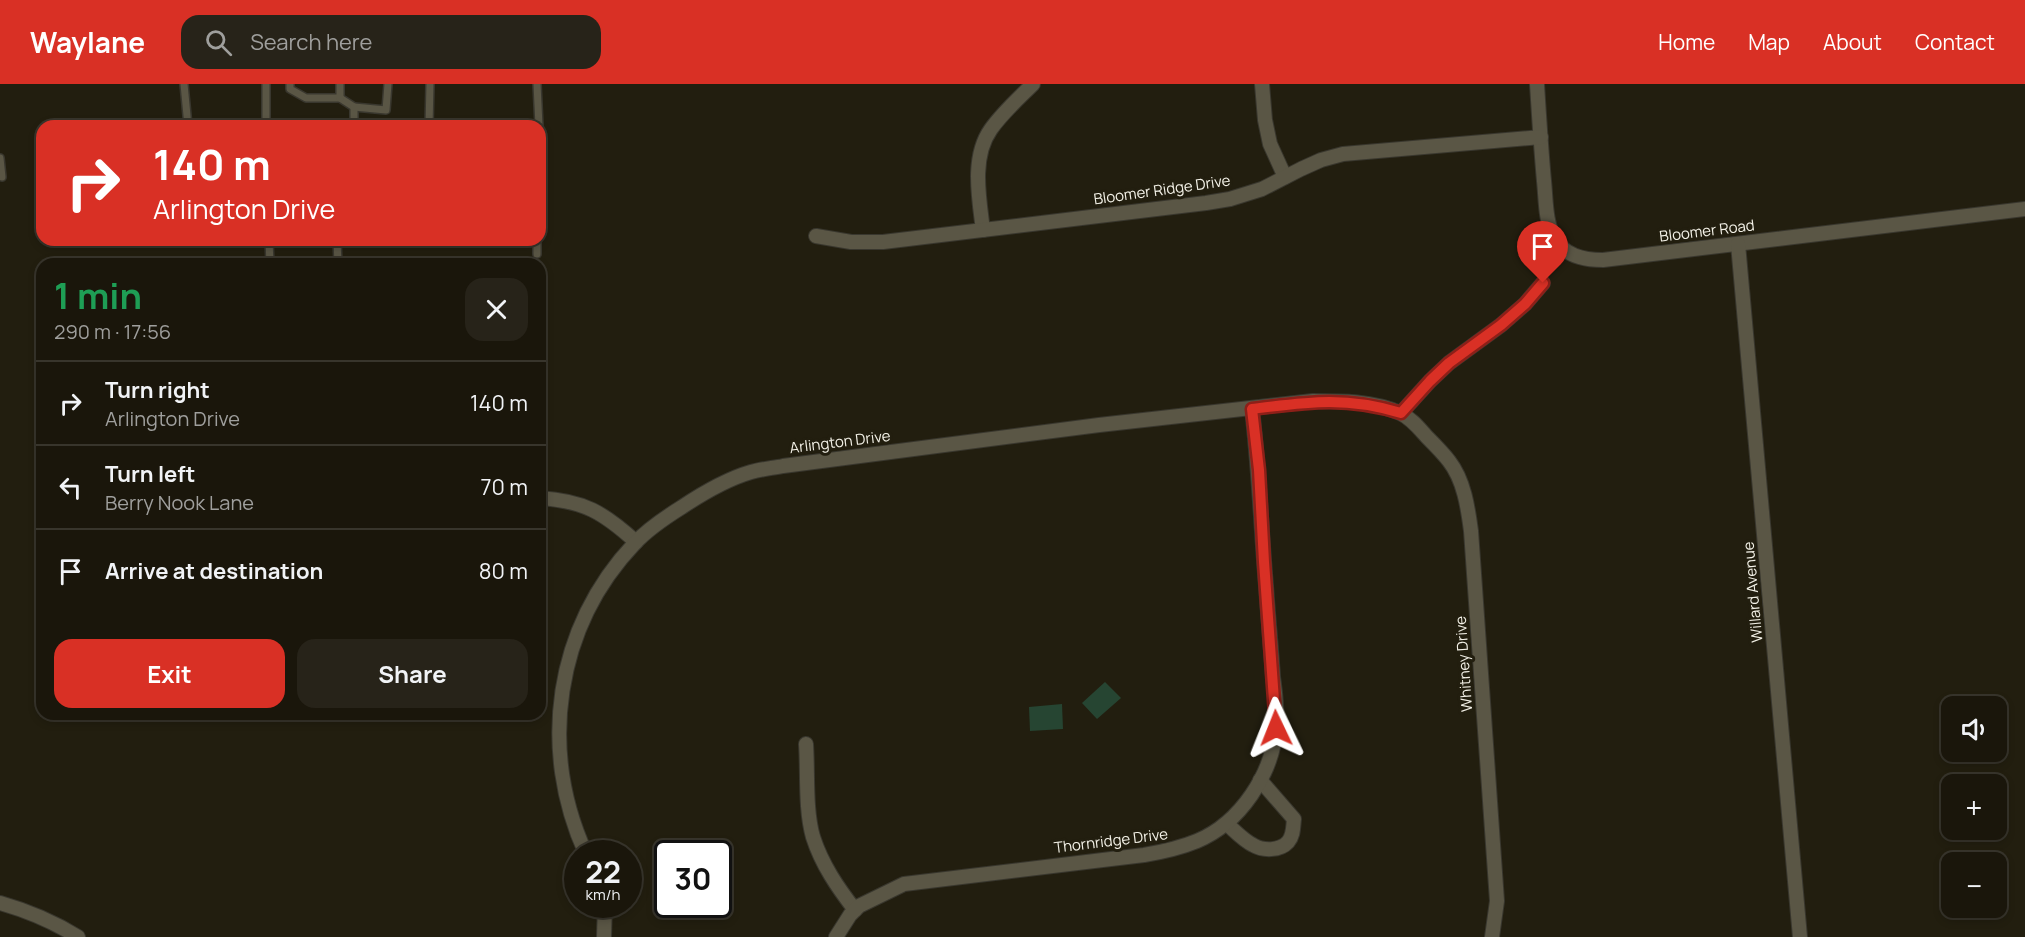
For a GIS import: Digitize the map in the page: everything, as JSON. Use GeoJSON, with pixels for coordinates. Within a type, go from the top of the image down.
{"type":"FeatureCollection","features":[{"type":"Feature","properties":{"kind":"street"},"geometry":{"type":"LineString","coordinates":[[983,230],[978,181],[982,148],[990,130],[1033,84]]}},
{"type":"Feature","properties":{"kind":"street"},"geometry":{"type":"LineString","coordinates":[[1262,84],[1270,144],[1285,177]]}},
{"type":"Feature","properties":{"kind":"street","name":"Bloomer Road"},"geometry":{"type":"LineString","coordinates":[[1537,84],[1546,207],[1551,232],[1556,242],[1573,255],[1583,258],[1603,260],[2025,209]]}},
{"type":"Feature","properties":{"kind":"street","name":"Bloomer Ridge Drive"},"geometry":{"type":"LineString","coordinates":[[816,236],[851,242],[883,242],[1230,199],[1262,189],[1321,160],[1361,151],[1541,137]]}},
{"type":"Feature","properties":{"kind":"street","name":"Willard Avenue"},"geometry":{"type":"LineString","coordinates":[[1738,244],[1800,937]]}},
{"type":"Feature","properties":{"kind":"street"},"geometry":{"type":"LineString","coordinates":[[1401,413],[1449,363],[1501,325],[1525,304],[1543,283]]}},
{"type":"Feature","properties":{"kind":"street","name":"Arlington Drive"},"geometry":{"type":"LineString","coordinates":[[580,840],[567,805],[558,743],[562,693],[571,650],[609,574],[636,542],[665,518],[728,481],[751,472],[783,466],[1099,425],[1313,401],[1366,404],[1401,413]]}},
{"type":"Feature","properties":{"kind":"street","name":"Thornridge Drive"},"geometry":{"type":"LineString","coordinates":[[836,937],[859,906],[904,884],[1164,851],[1199,841],[1227,824],[1250,796],[1268,764],[1276,728],[1259,470],[1252,409]]}},
{"type":"Feature","properties":{"kind":"street","name":"Whitney Drive"},"geometry":{"type":"LineString","coordinates":[[1401,413],[1416,425],[1451,463],[1468,505],[1472,531],[1497,901],[1492,937]]}},
{"type":"Feature","properties":{"kind":"street"},"geometry":{"type":"LineString","coordinates":[[546,498],[558,499],[594,510],[614,522],[636,542]]}},
{"type":"Feature","properties":{"kind":"street"},"geometry":{"type":"LineString","coordinates":[[806,744],[809,816],[813,837],[832,878],[855,910]]}},
{"type":"Feature","properties":{"kind":"street"},"geometry":{"type":"LineString","coordinates":[[1227,824],[1255,847],[1268,850],[1279,848],[1288,842],[1293,832],[1294,819],[1260,780]]}},
{"type":"Feature","properties":{"kind":"street"},"geometry":{"type":"LineString","coordinates":[[0,903],[20,908],[56,923],[78,937]]}},
{"type":"Feature","properties":{"kind":"street"},"geometry":{"type":"LineString","coordinates":[[604,937],[605,918]]}},
{"type":"Feature","properties":{"kind":"lane"},"geometry":{"type":"LineString","coordinates":[[184,84],[187,120]]}},
{"type":"Feature","properties":{"kind":"lane"},"geometry":{"type":"LineString","coordinates":[[266,84],[266,120]]}},
{"type":"Feature","properties":{"kind":"lane"},"geometry":{"type":"LineString","coordinates":[[290,84],[290,89],[306,98],[340,98],[354,107],[386,110],[388,84]]}},
{"type":"Feature","properties":{"kind":"lane"},"geometry":{"type":"LineString","coordinates":[[340,84],[340,98]]}},
{"type":"Feature","properties":{"kind":"lane"},"geometry":{"type":"LineString","coordinates":[[429,120],[430,84]]}},
{"type":"Feature","properties":{"kind":"lane"},"geometry":{"type":"LineString","coordinates":[[537,84],[539,120]]}},
{"type":"Feature","properties":{"kind":"lane"},"geometry":{"type":"LineString","coordinates":[[354,107],[354,120]]}},
{"type":"Feature","properties":{"kind":"lane"},"geometry":{"type":"LineString","coordinates":[[0,158],[2,177]]}},
{"type":"Feature","properties":{"kind":"lane"},"geometry":{"type":"LineString","coordinates":[[537,246],[537,254]]}},
{"type":"Feature","properties":{"kind":"green space"},"geometry":{"type":"Polygon","coordinates":[[[1105,682],[1121,698],[1097,719],[1082,703],[1105,682]]]}},
{"type":"Feature","properties":{"kind":"green space"},"geometry":{"type":"Polygon","coordinates":[[[1062,704],[1063,729],[1030,731],[1029,707],[1062,704]]]}},
{"type":"Feature","properties":{"kind":"route"},"geometry":{"type":"LineString","coordinates":[[1276,728],[1259,470],[1252,409],[1313,401],[1338,401],[1366,404],[1401,413],[1449,363],[1501,325],[1525,304],[1543,283]]}}]}
